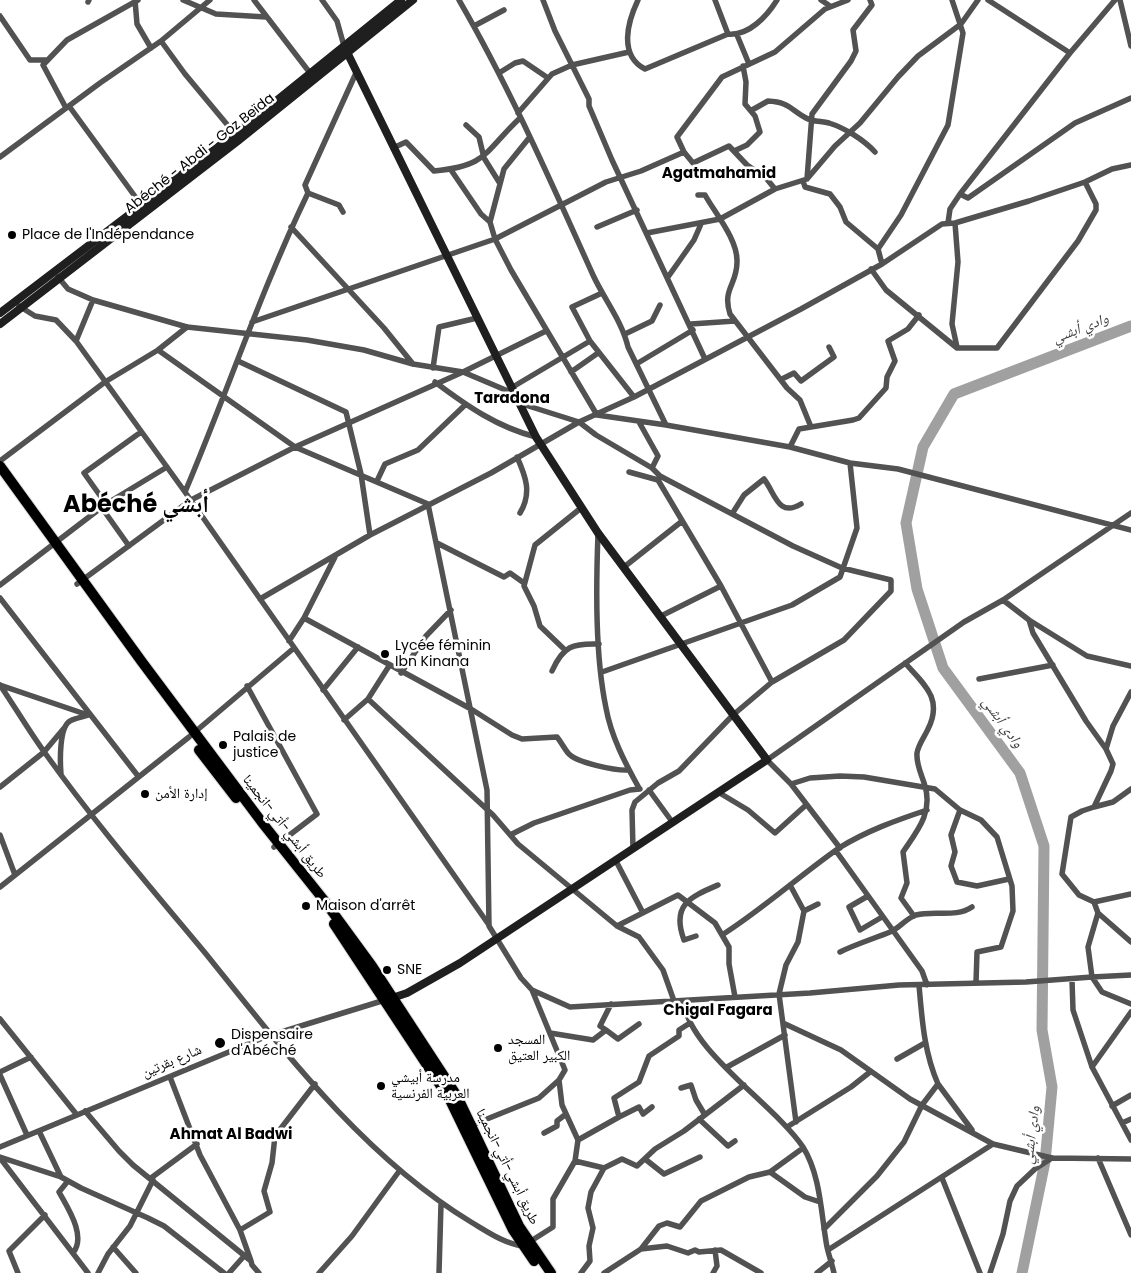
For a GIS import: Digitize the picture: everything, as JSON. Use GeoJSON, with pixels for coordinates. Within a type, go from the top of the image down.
{"type":"FeatureCollection","features":[{"type":"Feature","properties":{"kind":"highway"},"geometry":{"type":"LineString","coordinates":[[0,466],[53,545]]}},
{"type":"Feature","properties":{"kind":"highway"},"geometry":{"type":"LineString","coordinates":[[0,476],[192,735],[321,901],[350,947],[389,999],[450,1100],[497,1200],[526,1244],[542,1273]]}},
{"type":"Feature","properties":{"kind":"highway","name":"طريق أبشي-أتي-انجمينا"},"geometry":{"type":"LineString","coordinates":[[389,999],[434,1059],[472,1125],[526,1244],[550,1273]]}},
{"type":"Feature","properties":{"kind":"street"},"geometry":{"type":"LineString","coordinates":[[142,206],[68,107],[43,65],[66,40],[136,0],[137,24],[151,48]]}},
{"type":"Feature","properties":{"kind":"street"},"geometry":{"type":"LineString","coordinates":[[183,0],[216,14],[266,17]]}},
{"type":"Feature","properties":{"kind":"street"},"geometry":{"type":"LineString","coordinates":[[0,157],[162,41],[210,0]]}},
{"type":"Feature","properties":{"kind":"street"},"geometry":{"type":"LineString","coordinates":[[254,0],[310,73]]}},
{"type":"Feature","properties":{"kind":"street"},"geometry":{"type":"LineString","coordinates":[[322,0],[337,21],[356,73],[540,444],[580,508],[767,760],[791,784],[838,849],[882,917],[922,972],[927,985]]}},
{"type":"Feature","properties":{"kind":"street"},"geometry":{"type":"LineString","coordinates":[[0,324],[18,305],[131,219],[142,206],[310,73],[346,49],[401,0]]}},
{"type":"Feature","properties":{"kind":"street","name":"Abéché - Abdi - Goz Beïda"},"geometry":{"type":"LineString","coordinates":[[131,219],[346,49],[413,0]]}},
{"type":"Feature","properties":{"kind":"street"},"geometry":{"type":"LineString","coordinates":[[459,0],[499,73],[602,293],[625,334],[628,346],[638,363],[648,389],[666,425]]}},
{"type":"Feature","properties":{"kind":"street"},"geometry":{"type":"LineString","coordinates":[[543,0],[589,99],[589,106],[594,119],[692,327],[705,359]]}},
{"type":"Feature","properties":{"kind":"street"},"geometry":{"type":"LineString","coordinates":[[638,0],[628,28],[630,52],[634,60],[645,69],[728,34],[737,35],[764,18],[778,0]]}},
{"type":"Feature","properties":{"kind":"street"},"geometry":{"type":"LineString","coordinates":[[714,0],[728,34]]}},
{"type":"Feature","properties":{"kind":"street"},"geometry":{"type":"LineString","coordinates":[[821,0],[830,6]]}},
{"type":"Feature","properties":{"kind":"street"},"geometry":{"type":"LineString","coordinates":[[775,189],[766,178],[747,165],[728,146],[693,163],[684,152],[677,137],[722,77],[783,46],[812,18],[830,6],[848,0]]}},
{"type":"Feature","properties":{"kind":"street"},"geometry":{"type":"LineString","coordinates":[[870,0],[872,4],[853,30],[857,45],[851,61],[812,114],[805,186],[830,194],[840,207],[846,222],[878,249],[882,264]]}},
{"type":"Feature","properties":{"kind":"street"},"geometry":{"type":"LineString","coordinates":[[878,249],[901,215],[948,125],[961,43],[961,24],[952,0]]}},
{"type":"Feature","properties":{"kind":"street"},"geometry":{"type":"LineString","coordinates":[[647,233],[720,219],[775,189],[805,180],[848,132],[860,123],[883,93],[918,56],[961,24],[978,0]]}},
{"type":"Feature","properties":{"kind":"street"},"geometry":{"type":"LineString","coordinates":[[988,0],[1070,53]]}},
{"type":"Feature","properties":{"kind":"street"},"geometry":{"type":"LineString","coordinates":[[948,223],[950,208],[960,194],[1070,53],[1115,0]]}},
{"type":"Feature","properties":{"kind":"street"},"geometry":{"type":"LineString","coordinates":[[1120,0],[1131,46]]}},
{"type":"Feature","properties":{"kind":"street"},"geometry":{"type":"LineString","coordinates":[[474,26],[504,10]]}},
{"type":"Feature","properties":{"kind":"street"},"geometry":{"type":"LineString","coordinates":[[0,16],[30,60],[47,60]]}},
{"type":"Feature","properties":{"kind":"street"},"geometry":{"type":"LineString","coordinates":[[737,35],[750,64]]}},
{"type":"Feature","properties":{"kind":"street"},"geometry":{"type":"LineString","coordinates":[[162,41],[185,74],[234,134]]}},
{"type":"Feature","properties":{"kind":"street"},"geometry":{"type":"LineString","coordinates":[[393,148],[406,142],[434,172],[470,166],[484,158],[552,74],[572,65],[630,52]]}},
{"type":"Feature","properties":{"kind":"street"},"geometry":{"type":"LineString","coordinates":[[499,73],[515,63],[523,61],[548,78]]}},
{"type":"Feature","properties":{"kind":"street"},"geometry":{"type":"LineString","coordinates":[[734,151],[747,145],[760,132],[752,110],[744,100],[746,86],[743,66]]}},
{"type":"Feature","properties":{"kind":"street"},"geometry":{"type":"LineString","coordinates":[[186,492],[225,398],[247,334],[291,227],[308,193],[305,185],[356,73]]}},
{"type":"Feature","properties":{"kind":"street"},"geometry":{"type":"LineString","coordinates":[[960,194],[968,198],[1075,123],[1131,98]]}},
{"type":"Feature","properties":{"kind":"street"},"geometry":{"type":"LineString","coordinates":[[752,110],[763,103],[774,101],[791,106],[811,120],[833,124],[848,132],[867,143],[875,152]]}},
{"type":"Feature","properties":{"kind":"street"},"geometry":{"type":"LineString","coordinates":[[466,125],[479,137],[484,158],[499,182]]}},
{"type":"Feature","properties":{"kind":"street"},"geometry":{"type":"LineString","coordinates":[[529,138],[508,163],[499,182],[490,222],[495,239],[546,331],[596,415]]}},
{"type":"Feature","properties":{"kind":"street"},"geometry":{"type":"LineString","coordinates":[[252,322],[495,239],[606,182],[622,178],[684,152]]}},
{"type":"Feature","properties":{"kind":"street"},"geometry":{"type":"LineString","coordinates":[[260,599],[370,535],[579,422],[634,397],[882,264],[942,224],[955,223],[1086,182],[1112,169],[1131,165]]}},
{"type":"Feature","properties":{"kind":"street"},"geometry":{"type":"LineString","coordinates":[[451,170],[486,221],[490,222]]}},
{"type":"Feature","properties":{"kind":"street"},"geometry":{"type":"LineString","coordinates":[[871,269],[886,290],[919,315],[957,348],[993,349],[1000,346],[1014,323],[1078,241],[1096,210],[1096,204],[1086,182]]}},
{"type":"Feature","properties":{"kind":"street"},"geometry":{"type":"LineString","coordinates":[[308,193],[339,205],[344,212]]}},
{"type":"Feature","properties":{"kind":"street"},"geometry":{"type":"LineString","coordinates":[[698,195],[705,195],[720,219],[737,256],[736,278],[730,285],[726,301],[730,314],[749,336],[787,388],[800,400],[811,427]]}},
{"type":"Feature","properties":{"kind":"street"},"geometry":{"type":"LineString","coordinates":[[597,227],[637,210]]}},
{"type":"Feature","properties":{"kind":"street"},"geometry":{"type":"LineString","coordinates":[[955,223],[958,262],[952,324],[957,348]]}},
{"type":"Feature","properties":{"kind":"street"},"geometry":{"type":"LineString","coordinates":[[668,277],[691,245],[701,224]]}},
{"type":"Feature","properties":{"kind":"street"},"geometry":{"type":"LineString","coordinates":[[291,227],[384,328],[413,364]]}},
{"type":"Feature","properties":{"kind":"street"},"geometry":{"type":"LineString","coordinates":[[57,276],[68,289],[93,300],[187,327],[307,340],[364,350],[413,364],[463,372],[513,391]]}},
{"type":"Feature","properties":{"kind":"street"},"geometry":{"type":"LineString","coordinates":[[602,293],[572,307],[598,353],[634,397]]}},
{"type":"Feature","properties":{"kind":"street"},"geometry":{"type":"LineString","coordinates":[[76,341],[93,300]]}},
{"type":"Feature","properties":{"kind":"street"},"geometry":{"type":"LineString","coordinates":[[0,314],[18,305]]}},
{"type":"Feature","properties":{"kind":"street"},"geometry":{"type":"LineString","coordinates":[[18,305],[35,316],[56,320],[76,341],[186,492],[489,926],[521,978],[532,990],[565,1070],[559,1080],[539,1098],[472,1125]]}},
{"type":"Feature","properties":{"kind":"street"},"geometry":{"type":"LineString","coordinates":[[625,334],[652,321],[660,305]]}},
{"type":"Feature","properties":{"kind":"street"},"geometry":{"type":"LineString","coordinates":[[790,447],[796,430],[859,418],[886,388],[887,377],[895,361],[888,341],[908,329],[919,315]]}},
{"type":"Feature","properties":{"kind":"street"},"geometry":{"type":"LineString","coordinates":[[433,368],[439,327],[477,318]]}},
{"type":"Feature","properties":{"kind":"street"},"geometry":{"type":"LineString","coordinates":[[638,363],[692,327],[735,321]]}},
{"type":"Feature","properties":{"kind":"street"},"geometry":{"type":"LineString","coordinates":[[0,461],[105,382],[158,350],[187,327]]}},
{"type":"Feature","properties":{"kind":"street"},"geometry":{"type":"LineString","coordinates":[[80,582],[191,500],[295,447],[435,382],[463,372],[546,331]]}},
{"type":"Feature","properties":{"kind":"street"},"geometry":{"type":"LineString","coordinates":[[513,391],[533,374],[563,359],[590,341]]}},
{"type":"Feature","properties":{"kind":"street"},"geometry":{"type":"LineString","coordinates":[[782,380],[794,373],[801,381],[834,357],[829,347]]}},
{"type":"Feature","properties":{"kind":"street"},"geometry":{"type":"LineString","coordinates":[[158,350],[295,447],[428,504]]}},
{"type":"Feature","properties":{"kind":"street"},"geometry":{"type":"LineString","coordinates":[[571,372],[598,353]]}},
{"type":"Feature","properties":{"kind":"street"},"geometry":{"type":"LineString","coordinates":[[238,361],[346,412],[350,421],[370,535]]}},
{"type":"Feature","properties":{"kind":"street"},"geometry":{"type":"LineString","coordinates":[[435,382],[465,405],[491,421],[516,432],[536,437]]}},
{"type":"Feature","properties":{"kind":"street"},"geometry":{"type":"LineString","coordinates":[[519,403],[579,422],[596,435],[652,468],[681,522],[741,623],[772,682]]}},
{"type":"Feature","properties":{"kind":"street"},"geometry":{"type":"LineString","coordinates":[[377,481],[385,464],[418,450],[465,405]]}},
{"type":"Feature","properties":{"kind":"street"},"geometry":{"type":"LineString","coordinates":[[596,415],[666,425],[790,447],[850,463],[898,469],[1131,530]]}},
{"type":"Feature","properties":{"kind":"street"},"geometry":{"type":"LineString","coordinates":[[640,422],[658,456],[652,468]]}},
{"type":"Feature","properties":{"kind":"street"},"geometry":{"type":"LineString","coordinates":[[129,546],[84,473],[141,432]]}},
{"type":"Feature","properties":{"kind":"street"},"geometry":{"type":"LineString","coordinates":[[517,457],[527,478],[526,502],[520,514]]}},
{"type":"Feature","properties":{"kind":"street"},"geometry":{"type":"LineString","coordinates":[[602,672],[792,605],[818,592],[840,577],[857,528],[850,463]]}},
{"type":"Feature","properties":{"kind":"street"},"geometry":{"type":"LineString","coordinates":[[0,586],[104,506],[167,467]]}},
{"type":"Feature","properties":{"kind":"street"},"geometry":{"type":"LineString","coordinates":[[629,472],[659,478],[793,546],[842,568],[891,580],[891,591],[844,640],[772,682],[733,715],[679,771],[649,790],[636,802],[632,810],[632,849]]}},
{"type":"Feature","properties":{"kind":"street"},"geometry":{"type":"LineString","coordinates":[[732,514],[744,495],[764,479],[774,497],[787,509],[792,510],[801,504]]}},
{"type":"Feature","properties":{"kind":"street"},"geometry":{"type":"LineString","coordinates":[[428,504],[438,543],[487,790],[489,926]]}},
{"type":"Feature","properties":{"kind":"street"},"geometry":{"type":"LineString","coordinates":[[565,650],[540,626],[534,606],[525,592],[524,583],[535,544],[580,508]]}},
{"type":"Feature","properties":{"kind":"street"},"geometry":{"type":"LineString","coordinates":[[389,999],[460,963],[496,940],[767,760],[964,622],[1003,600],[1131,513]]}},
{"type":"Feature","properties":{"kind":"street"},"geometry":{"type":"LineString","coordinates":[[624,567],[681,522]]}},
{"type":"Feature","properties":{"kind":"street"},"geometry":{"type":"LineString","coordinates":[[598,532],[599,644],[605,707],[610,725],[629,770],[644,794]]}},
{"type":"Feature","properties":{"kind":"street"},"geometry":{"type":"LineString","coordinates":[[438,543],[504,577],[510,573],[524,583]]}},
{"type":"Feature","properties":{"kind":"street"},"geometry":{"type":"LineString","coordinates":[[289,640],[304,618],[335,557]]}},
{"type":"Feature","properties":{"kind":"street"},"geometry":{"type":"LineString","coordinates":[[660,616],[720,586]]}},
{"type":"Feature","properties":{"kind":"street"},"geometry":{"type":"LineString","coordinates":[[0,598],[138,776]]}},
{"type":"Feature","properties":{"kind":"street"},"geometry":{"type":"LineString","coordinates":[[1003,600],[1030,620],[1087,656],[1131,666]]}},
{"type":"Feature","properties":{"kind":"street"},"geometry":{"type":"LineString","coordinates":[[401,673],[426,636],[451,610]]}},
{"type":"Feature","properties":{"kind":"street"},"geometry":{"type":"LineString","coordinates":[[304,618],[401,673],[471,709],[512,735],[522,739],[557,736],[568,754],[576,760],[621,771],[629,770]]}},
{"type":"Feature","properties":{"kind":"street"},"geometry":{"type":"LineString","coordinates":[[1030,620],[1032,633],[1086,721],[1106,749],[1113,764],[1094,807]]}},
{"type":"Feature","properties":{"kind":"street"},"geometry":{"type":"LineString","coordinates":[[552,671],[557,659],[565,650],[578,643],[599,644]]}},
{"type":"Feature","properties":{"kind":"street"},"geometry":{"type":"LineString","coordinates":[[323,690],[358,647]]}},
{"type":"Feature","properties":{"kind":"street"},"geometry":{"type":"LineString","coordinates":[[0,887],[91,813],[192,735],[247,686],[294,648]]}},
{"type":"Feature","properties":{"kind":"street"},"geometry":{"type":"LineString","coordinates":[[905,663],[924,684],[935,703],[935,712],[917,751],[918,764],[926,788],[926,818],[903,852],[907,883],[902,898],[914,916]]}},
{"type":"Feature","properties":{"kind":"street"},"geometry":{"type":"LineString","coordinates":[[979,679],[1053,665]]}},
{"type":"Feature","properties":{"kind":"street"},"geometry":{"type":"LineString","coordinates":[[344,720],[368,699],[389,666]]}},
{"type":"Feature","properties":{"kind":"street"},"geometry":{"type":"LineString","coordinates":[[89,715],[0,685],[44,752],[91,813],[271,1035],[315,1084],[378,1152],[441,1204],[504,1242],[526,1244],[553,1227],[553,1199],[575,1160],[578,1140],[574,1127],[566,1114],[559,1080]]}},
{"type":"Feature","properties":{"kind":"street"},"geometry":{"type":"LineString","coordinates":[[247,686],[317,814],[276,845]]}},
{"type":"Feature","properties":{"kind":"street"},"geometry":{"type":"LineString","coordinates":[[1106,749],[1113,726],[1131,692]]}},
{"type":"Feature","properties":{"kind":"street"},"geometry":{"type":"LineString","coordinates":[[368,699],[512,834],[518,844],[572,888],[578,896],[617,926],[635,934],[646,945],[663,970],[674,1001]]}},
{"type":"Feature","properties":{"kind":"street"},"geometry":{"type":"LineString","coordinates":[[0,786],[44,752],[69,721],[89,715]]}},
{"type":"Feature","properties":{"kind":"street"},"geometry":{"type":"LineString","coordinates":[[61,774],[60,758],[65,727]]}},
{"type":"Feature","properties":{"kind":"street"},"geometry":{"type":"LineString","coordinates":[[791,784],[810,778],[840,776],[864,777],[935,789],[960,810],[981,820],[997,837],[1009,879],[1013,911],[1001,947],[978,952],[976,983]]}},
{"type":"Feature","properties":{"kind":"street"},"geometry":{"type":"LineString","coordinates":[[512,834],[550,817],[639,788]]}},
{"type":"Feature","properties":{"kind":"street"},"geometry":{"type":"LineString","coordinates":[[649,790],[673,823]]}},
{"type":"Feature","properties":{"kind":"street"},"geometry":{"type":"LineString","coordinates":[[1131,790],[1113,802],[1082,811],[1071,818],[1062,874],[1079,895],[1094,902],[1131,894]]}},
{"type":"Feature","properties":{"kind":"street"},"geometry":{"type":"LineString","coordinates":[[718,792],[748,810],[775,833],[806,805]]}},
{"type":"Feature","properties":{"kind":"street"},"geometry":{"type":"LineString","coordinates":[[722,935],[752,916],[838,849],[889,824],[927,810]]}},
{"type":"Feature","properties":{"kind":"street"},"geometry":{"type":"LineString","coordinates":[[960,810],[950,835],[955,852],[950,866],[957,882],[978,886],[1009,879]]}},
{"type":"Feature","properties":{"kind":"street"},"geometry":{"type":"LineString","coordinates":[[0,835],[16,875]]}},
{"type":"Feature","properties":{"kind":"street"},"geometry":{"type":"LineString","coordinates":[[616,861],[642,911]]}},
{"type":"Feature","properties":{"kind":"street"},"geometry":{"type":"LineString","coordinates":[[790,885],[804,911],[798,942],[786,965],[778,994],[796,1122]]}},
{"type":"Feature","properties":{"kind":"street"},"geometry":{"type":"LineString","coordinates":[[696,936],[684,940],[678,917],[687,901],[718,886]]}},
{"type":"Feature","properties":{"kind":"street"},"geometry":{"type":"LineString","coordinates":[[617,926],[642,911],[678,895],[706,915],[729,946],[729,964],[735,997]]}},
{"type":"Feature","properties":{"kind":"street"},"geometry":{"type":"LineString","coordinates":[[868,896],[849,907],[860,930],[882,917]]}},
{"type":"Feature","properties":{"kind":"street"},"geometry":{"type":"LineString","coordinates":[[1094,902],[1098,912],[1131,942]]}},
{"type":"Feature","properties":{"kind":"street"},"geometry":{"type":"LineString","coordinates":[[804,911],[818,904]]}},
{"type":"Feature","properties":{"kind":"street"},"geometry":{"type":"LineString","coordinates":[[840,952],[860,942],[893,931],[903,920],[914,916],[926,913],[965,912],[972,907]]}},
{"type":"Feature","properties":{"kind":"street"},"geometry":{"type":"LineString","coordinates":[[1098,912],[1088,947],[1092,978],[1102,992],[1131,1004]]}},
{"type":"Feature","properties":{"kind":"street"},"geometry":{"type":"LineString","coordinates":[[532,990],[570,1007],[919,985],[1072,980],[1131,975]]}},
{"type":"Feature","properties":{"kind":"street"},"geometry":{"type":"LineString","coordinates":[[1072,980],[1073,1010],[1092,1067],[1131,1140]]}},
{"type":"Feature","properties":{"kind":"street"},"geometry":{"type":"LineString","coordinates":[[919,985],[929,1063],[938,1084],[974,1132]]}},
{"type":"Feature","properties":{"kind":"street","name":"شارع بقرتين"},"geometry":{"type":"LineString","coordinates":[[0,1147],[271,1035],[389,999]]}},
{"type":"Feature","properties":{"kind":"street"},"geometry":{"type":"LineString","coordinates":[[684,1001],[690,1023],[707,1046],[787,1127],[803,1148],[816,1181],[834,1273]]}},
{"type":"Feature","properties":{"kind":"street"},"geometry":{"type":"LineString","coordinates":[[611,1004],[600,1026],[618,1039],[639,1024]]}},
{"type":"Feature","properties":{"kind":"street"},"geometry":{"type":"LineString","coordinates":[[1092,1067],[1131,1012]]}},
{"type":"Feature","properties":{"kind":"street"},"geometry":{"type":"LineString","coordinates":[[0,1020],[32,1057],[77,1115]]}},
{"type":"Feature","properties":{"kind":"street"},"geometry":{"type":"LineString","coordinates":[[619,1117],[614,1098],[639,1082],[649,1056],[679,1036],[679,1030],[690,1023]]}},
{"type":"Feature","properties":{"kind":"street"},"geometry":{"type":"LineString","coordinates":[[783,1023],[841,1050],[870,1072],[922,1106],[974,1132],[993,1144],[1052,1158],[1131,1159]]}},
{"type":"Feature","properties":{"kind":"street"},"geometry":{"type":"LineString","coordinates":[[550,1033],[593,1040],[606,1030]]}},
{"type":"Feature","properties":{"kind":"street"},"geometry":{"type":"LineString","coordinates":[[727,1067],[785,1035]]}},
{"type":"Feature","properties":{"kind":"street"},"geometry":{"type":"LineString","coordinates":[[897,1059],[925,1043]]}},
{"type":"Feature","properties":{"kind":"street"},"geometry":{"type":"LineString","coordinates":[[27,1135],[0,1073],[32,1057]]}},
{"type":"Feature","properties":{"kind":"street"},"geometry":{"type":"LineString","coordinates":[[787,1127],[851,1087],[870,1072]]}},
{"type":"Feature","properties":{"kind":"street"},"geometry":{"type":"LineString","coordinates":[[170,1077],[200,1155],[240,1230],[252,1265],[259,1273]]}},
{"type":"Feature","properties":{"kind":"street"},"geometry":{"type":"LineString","coordinates":[[240,1230],[270,1212],[264,1191],[272,1163],[275,1136],[315,1084]]}},
{"type":"Feature","properties":{"kind":"street"},"geometry":{"type":"LineString","coordinates":[[824,1229],[877,1176],[904,1142],[922,1106],[938,1084]]}},
{"type":"Feature","properties":{"kind":"street"},"geometry":{"type":"LineString","coordinates":[[681,1088],[691,1085],[702,1117],[728,1146],[735,1141]]}},
{"type":"Feature","properties":{"kind":"street"},"geometry":{"type":"LineString","coordinates":[[581,1273],[590,1261],[589,1246],[593,1228],[589,1201],[596,1180],[604,1168],[622,1159],[637,1166],[666,1141],[684,1131],[744,1085]]}},
{"type":"Feature","properties":{"kind":"street"},"geometry":{"type":"LineString","coordinates":[[1112,1106],[1131,1095]]}},
{"type":"Feature","properties":{"kind":"street"},"geometry":{"type":"LineString","coordinates":[[578,1140],[639,1106],[643,1114],[652,1107]]}},
{"type":"Feature","properties":{"kind":"street"},"geometry":{"type":"LineString","coordinates":[[85,1111],[119,1151],[251,1260]]}},
{"type":"Feature","properties":{"kind":"street"},"geometry":{"type":"LineString","coordinates":[[544,1133],[557,1126],[557,1122],[566,1114]]}},
{"type":"Feature","properties":{"kind":"street"},"geometry":{"type":"LineString","coordinates":[[1122,1123],[1131,1119]]}},
{"type":"Feature","properties":{"kind":"street"},"geometry":{"type":"LineString","coordinates":[[39,1130],[61,1177]]}},
{"type":"Feature","properties":{"kind":"street"},"geometry":{"type":"LineString","coordinates":[[98,1273],[112,1247],[130,1226],[152,1179],[197,1144]]}},
{"type":"Feature","properties":{"kind":"street"},"geometry":{"type":"LineString","coordinates":[[828,1250],[993,1144]]}},
{"type":"Feature","properties":{"kind":"street"},"geometry":{"type":"LineString","coordinates":[[604,1273],[640,1248],[659,1226],[667,1222],[680,1227],[702,1201],[749,1177],[770,1172],[803,1148]]}},
{"type":"Feature","properties":{"kind":"street"},"geometry":{"type":"LineString","coordinates":[[645,1159],[664,1174],[700,1157]]}},
{"type":"Feature","properties":{"kind":"street"},"geometry":{"type":"LineString","coordinates":[[0,1158],[61,1177],[68,1182],[164,1226],[224,1273]]}},
{"type":"Feature","properties":{"kind":"street"},"geometry":{"type":"LineString","coordinates":[[0,1158],[88,1273]]}},
{"type":"Feature","properties":{"kind":"street"},"geometry":{"type":"LineString","coordinates":[[990,1273],[1004,1234],[1010,1201],[1017,1186],[1035,1168],[1052,1158]]}},
{"type":"Feature","properties":{"kind":"street"},"geometry":{"type":"LineString","coordinates":[[1098,1158],[1131,1235]]}},
{"type":"Feature","properties":{"kind":"street"},"geometry":{"type":"LineString","coordinates":[[575,1160],[604,1168]]}},
{"type":"Feature","properties":{"kind":"street"},"geometry":{"type":"LineString","coordinates":[[319,1273],[344,1247],[400,1170]]}},
{"type":"Feature","properties":{"kind":"street"},"geometry":{"type":"LineString","coordinates":[[770,1172],[805,1197],[820,1202]]}},
{"type":"Feature","properties":{"kind":"street"},"geometry":{"type":"LineString","coordinates":[[942,1178],[980,1273]]}},
{"type":"Feature","properties":{"kind":"street"},"geometry":{"type":"LineString","coordinates":[[68,1182],[59,1192],[74,1222],[77,1243],[73,1253]]}},
{"type":"Feature","properties":{"kind":"street"},"geometry":{"type":"LineString","coordinates":[[440,1273],[441,1204]]}},
{"type":"Feature","properties":{"kind":"street"},"geometry":{"type":"LineString","coordinates":[[18,1273],[18,1266],[10,1251],[44,1215]]}},
{"type":"Feature","properties":{"kind":"street"},"geometry":{"type":"LineString","coordinates":[[640,1248],[666,1246],[688,1253],[695,1250],[699,1252],[721,1250],[761,1273]]}},
{"type":"Feature","properties":{"kind":"street"},"geometry":{"type":"LineString","coordinates":[[112,1247],[136,1273]]}},
{"type":"Feature","properties":{"kind":"street"},"geometry":{"type":"LineString","coordinates":[[713,1273],[717,1266],[715,1250]]}},
{"type":"Feature","properties":{"kind":"street"},"geometry":{"type":"LineString","coordinates":[[229,1273],[245,1255]]}},
{"type":"Feature","properties":{"kind":"street"},"geometry":{"type":"LineString","coordinates":[[817,1273],[832,1261]]}},
{"type":"Feature","properties":{"kind":"waterway","name":"وادي أبشي"},"geometry":{"type":"LineString","coordinates":[[1022,1273],[1045,1162],[1052,1087],[1042,1030],[1044,846],[1020,773],[943,668],[917,589],[906,523],[923,447],[954,394],[1131,326]]}},
{"type":"Feature","properties":{"kind":"place","name":"Place de l'Indépendance"},"geometry":{"type":"Point","coordinates":[12,235]}},
{"type":"Feature","properties":{"kind":"place","name":"Lycée féminin Ibn Kinana"},"geometry":{"type":"Point","coordinates":[385,654]}},
{"type":"Feature","properties":{"kind":"place","name":"Palais de justice"},"geometry":{"type":"Point","coordinates":[223,745]}},
{"type":"Feature","properties":{"kind":"place","name":"إدارة الأمن"},"geometry":{"type":"Point","coordinates":[145,794]}},
{"type":"Feature","properties":{"kind":"place","name":"Maison d'arrêt"},"geometry":{"type":"Point","coordinates":[306,906]}},
{"type":"Feature","properties":{"kind":"place","name":"SNE"},"geometry":{"type":"Point","coordinates":[387,970]}},
{"type":"Feature","properties":{"kind":"place","name":"Dispensaire d'Abéché"},"geometry":{"type":"Point","coordinates":[220,1043]}},
{"type":"Feature","properties":{"kind":"place","name":"المسجد الكبير العتيق"},"geometry":{"type":"Point","coordinates":[498,1048]}},
{"type":"Feature","properties":{"kind":"place","name":"مدرسة أبيشي العربية الفرنسية"},"geometry":{"type":"Point","coordinates":[381,1086]}},
{"type":"Feature","properties":{"kind":"district","name":"Agatmahamid"},"geometry":{"type":"Point","coordinates":[719,174]}},
{"type":"Feature","properties":{"kind":"district","name":"Taradona"},"geometry":{"type":"Point","coordinates":[512,399]}},
{"type":"Feature","properties":{"kind":"district","name":"Abéché أبشي"},"geometry":{"type":"Point","coordinates":[136,506]}},
{"type":"Feature","properties":{"kind":"district","name":"Chigal Fagara"},"geometry":{"type":"Point","coordinates":[718,1011]}},
{"type":"Feature","properties":{"kind":"district","name":"Ahmat Al Badwi"},"geometry":{"type":"Point","coordinates":[231,1135]}}]}
